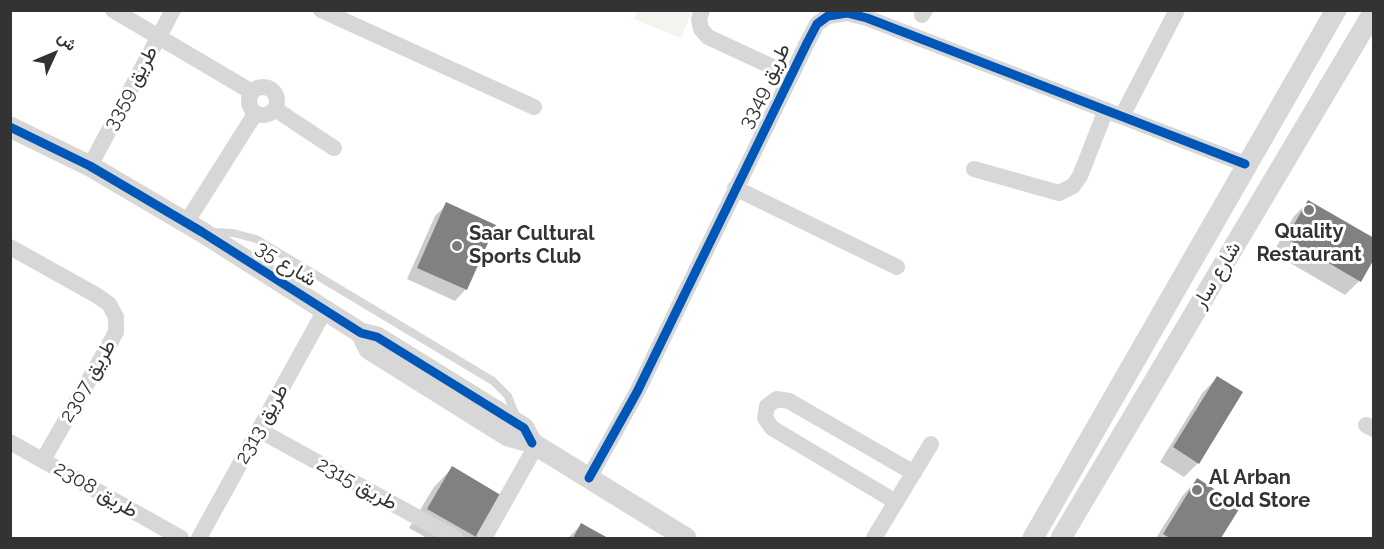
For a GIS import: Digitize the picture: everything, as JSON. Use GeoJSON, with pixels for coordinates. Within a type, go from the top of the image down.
{"type":"FeatureCollection","features":[{"type":"Feature","properties":{"kind":"street"},"geometry":{"type":"LineString","coordinates":[[113,10],[252,92]]}},
{"type":"Feature","properties":{"kind":"street","name":"طريق 3359"},"geometry":{"type":"LineString","coordinates":[[90,166],[173,10]]}},
{"type":"Feature","properties":{"kind":"street"},"geometry":{"type":"LineString","coordinates":[[321,10],[534,107]]}},
{"type":"Feature","properties":{"kind":"street"},"geometry":{"type":"LineString","coordinates":[[702,10],[699,19],[701,29],[708,37],[790,75]]}},
{"type":"Feature","properties":{"kind":"street"},"geometry":{"type":"LineString","coordinates":[[974,169],[1059,193],[1072,186],[1177,10]]}},
{"type":"Feature","properties":{"kind":"street","name":"شارع سار"},"geometry":{"type":"LineString","coordinates":[[1033,538],[1245,164],[1336,10]]}},
{"type":"Feature","properties":{"kind":"street","name":"شارع سار"},"geometry":{"type":"LineString","coordinates":[[1061,538],[1374,11]]}},
{"type":"Feature","properties":{"kind":"street","name":"طريق 3349"},"geometry":{"type":"LineString","coordinates":[[589,478],[637,392],[790,75],[817,24],[828,16],[847,13],[867,18],[1245,164]]}},
{"type":"Feature","properties":{"kind":"street"},"geometry":{"type":"LineString","coordinates":[[262,87],[273,92],[277,103],[275,109],[266,115],[255,114],[249,106],[252,92],[262,87]]}},
{"type":"Feature","properties":{"kind":"street"},"geometry":{"type":"LineString","coordinates":[[275,109],[334,148]]}},
{"type":"Feature","properties":{"kind":"street"},"geometry":{"type":"LineString","coordinates":[[194,228],[255,114]]}},
{"type":"Feature","properties":{"kind":"street","name":"شارع 35"},"geometry":{"type":"LineString","coordinates":[[10,127],[90,166],[361,333],[378,337],[517,423],[524,428],[534,445]]}},
{"type":"Feature","properties":{"kind":"street"},"geometry":{"type":"LineString","coordinates":[[735,188],[897,267]]}},
{"type":"Feature","properties":{"kind":"street","name":"طريق 2307"},"geometry":{"type":"LineString","coordinates":[[10,247],[96,295],[109,304],[116,317],[116,332],[110,345],[43,460]]}},
{"type":"Feature","properties":{"kind":"street","name":"طريق 2313"},"geometry":{"type":"LineString","coordinates":[[202,537],[325,310]]}},
{"type":"Feature","properties":{"kind":"street","name":"شارع 35"},"geometry":{"type":"LineString","coordinates":[[361,333],[364,342],[377,354],[508,436],[534,445],[686,538]]}},
{"type":"Feature","properties":{"kind":"street"},"geometry":{"type":"LineString","coordinates":[[896,502],[772,428],[765,418],[767,406],[777,399],[789,401],[914,473]]}},
{"type":"Feature","properties":{"kind":"street","name":"طريق 2315"},"geometry":{"type":"LineString","coordinates":[[259,429],[455,538]]}},
{"type":"Feature","properties":{"kind":"street","name":"طريق 2308"},"geometry":{"type":"LineString","coordinates":[[10,442],[181,538]]}},
{"type":"Feature","properties":{"kind":"street"},"geometry":{"type":"LineString","coordinates":[[874,538],[931,444]]}},
{"type":"Feature","properties":{"kind":"street"},"geometry":{"type":"LineString","coordinates":[[484,538],[534,445]]}},
{"type":"Feature","properties":{"kind":"street"},"geometry":{"type":"LineString","coordinates":[[1027,538],[1046,518]]}},
{"type":"Feature","properties":{"kind":"lane"},"geometry":{"type":"LineString","coordinates":[[194,228],[233,233],[256,239],[493,381],[508,396],[517,423]]}},
{"type":"Feature","properties":{"kind":"shaded area"},"geometry":{"type":"Polygon","coordinates":[[[637,10],[692,11],[681,38],[634,19],[637,10]]]}},
{"type":"Feature","properties":{"kind":"building"},"geometry":{"type":"Polygon","coordinates":[[[1308,200],[1374,238],[1374,259],[1361,282],[1286,238],[1308,200]]]}},
{"type":"Feature","properties":{"kind":"building","name":"Saar Cultural Sports Club"},"geometry":{"type":"Polygon","coordinates":[[[446,202],[496,225],[467,290],[417,268],[446,202]]]}},
{"type":"Feature","properties":{"kind":"building"},"geometry":{"type":"Polygon","coordinates":[[[1217,376],[1243,392],[1199,464],[1173,447],[1217,376]]]}},
{"type":"Feature","properties":{"kind":"building"},"geometry":{"type":"Polygon","coordinates":[[[452,466],[504,497],[478,538],[427,509],[452,466]]]}},
{"type":"Feature","properties":{"kind":"building"},"geometry":{"type":"Polygon","coordinates":[[[1197,478],[1241,506],[1221,538],[1170,538],[1163,534],[1197,478]]]}},
{"type":"Feature","properties":{"kind":"building"},"geometry":{"type":"Polygon","coordinates":[[[581,523],[608,538],[573,538],[581,523]]]}},
{"type":"Feature","properties":{"kind":"cycle path"},"geometry":{"type":"LineString","coordinates":[[589,478],[637,392],[807,43],[817,24],[828,16],[847,13],[867,18],[1245,164]]}},
{"type":"Feature","properties":{"kind":"cycle path"},"geometry":{"type":"LineString","coordinates":[[10,127],[90,166],[202,232],[361,333],[377,337],[524,428],[532,443]]}},
{"type":"Feature","properties":{"kind":"place","name":"Quality Restaurant"},"geometry":{"type":"Point","coordinates":[1309,210]}},
{"type":"Feature","properties":{"kind":"place","name":"Saar Cultural Sports Club"},"geometry":{"type":"Point","coordinates":[457,246]}},
{"type":"Feature","properties":{"kind":"place","name":"Al Arban Cold Store"},"geometry":{"type":"Point","coordinates":[1197,490]}}]}
